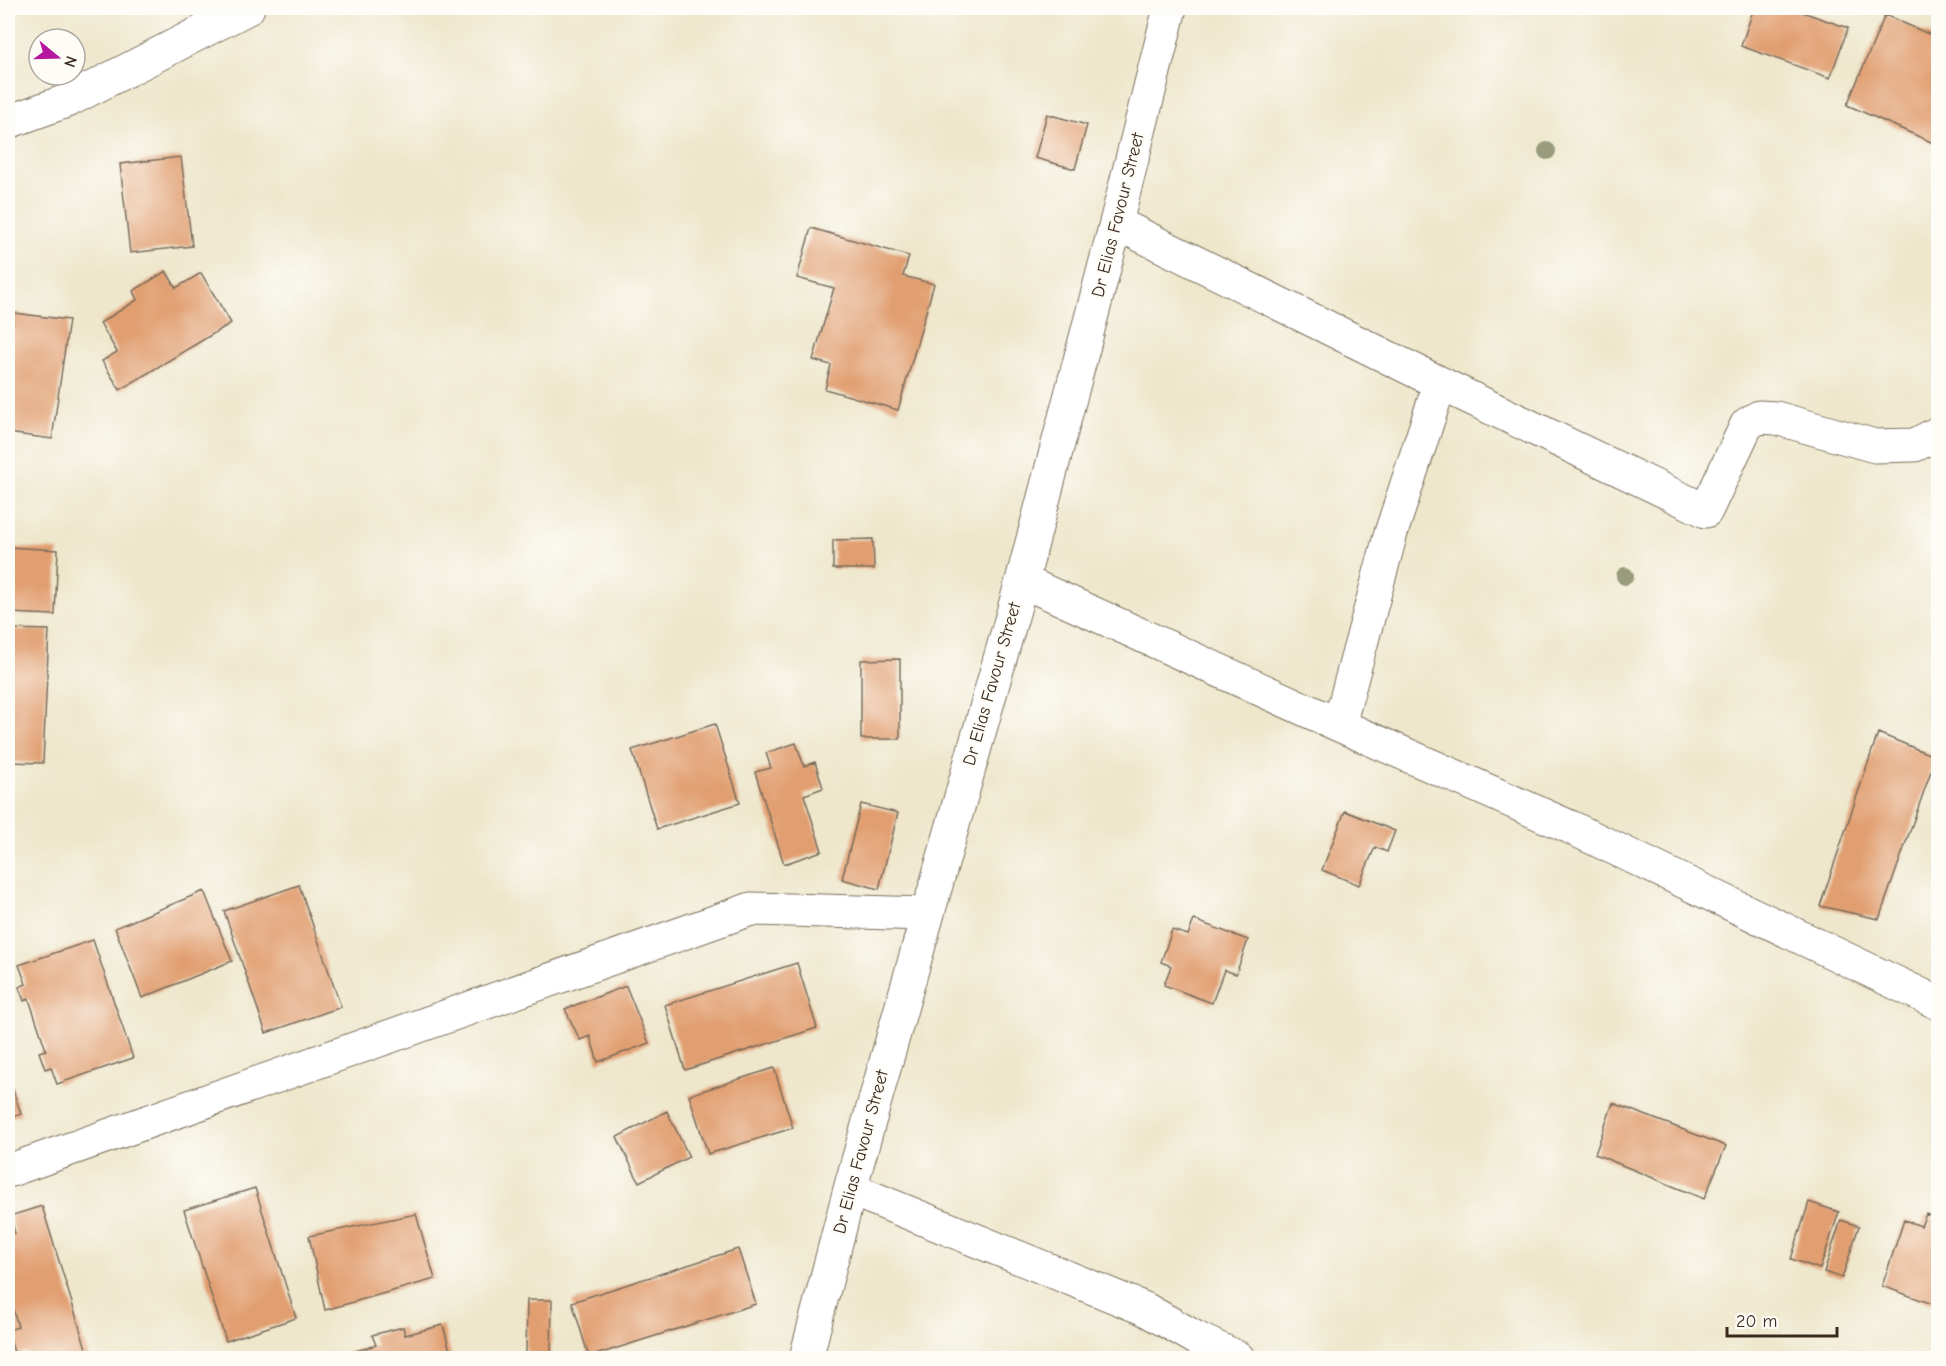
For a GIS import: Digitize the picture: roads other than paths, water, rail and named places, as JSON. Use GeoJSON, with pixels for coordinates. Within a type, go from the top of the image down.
{"type":"FeatureCollection","features":[{"type":"Feature","properties":{"kind":"street"},"geometry":{"type":"LineString","coordinates":[[8,122],[69,99],[248,8]]}},
{"type":"Feature","properties":{"kind":"street","name":"Dr Elias Favour Street"},"geometry":{"type":"LineString","coordinates":[[806,1359],[850,1189],[926,915],[1022,581],[1170,8]]}},
{"type":"Feature","properties":{"kind":"street"},"geometry":{"type":"LineString","coordinates":[[1116,224],[1706,511],[1747,424],[1759,417],[1776,417],[1875,446],[1915,445],[1938,433]]}},
{"type":"Feature","properties":{"kind":"street"},"geometry":{"type":"LineString","coordinates":[[1339,725],[1391,533],[1440,383]]}},
{"type":"Feature","properties":{"kind":"street"},"geometry":{"type":"LineString","coordinates":[[1022,581],[1570,827],[1938,1003]]}},
{"type":"Feature","properties":{"kind":"street"},"geometry":{"type":"LineString","coordinates":[[8,1171],[751,909],[926,915]]}},
{"type":"Feature","properties":{"kind":"street"},"geometry":{"type":"LineString","coordinates":[[850,1189],[1145,1309],[1238,1359]]}}]}
